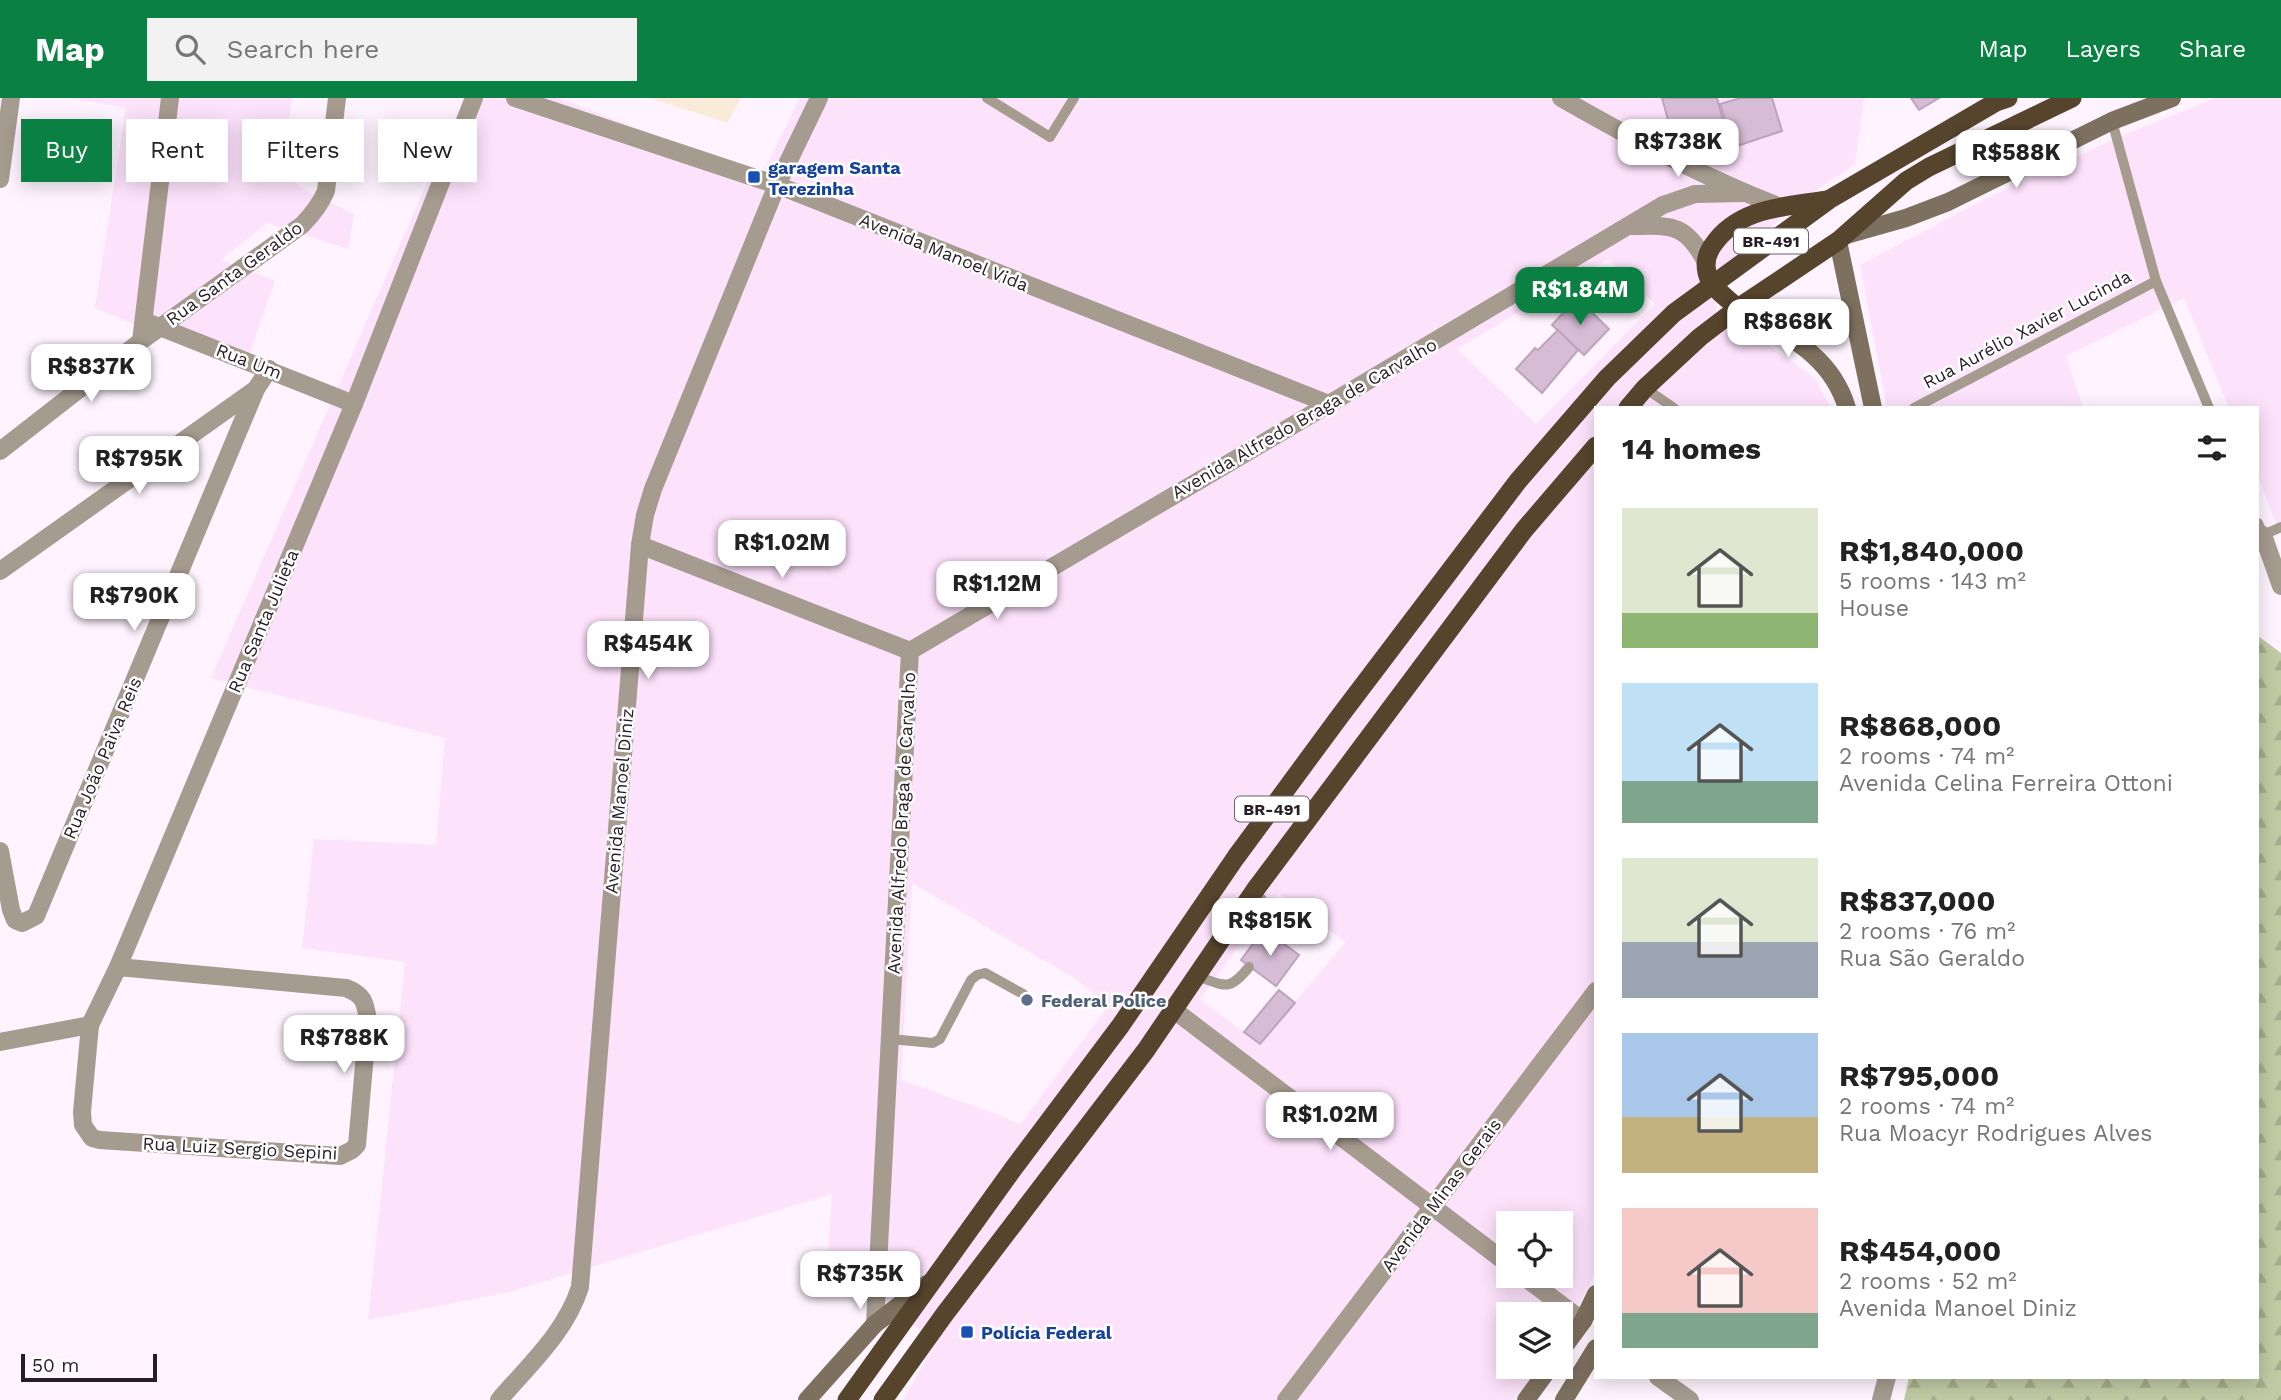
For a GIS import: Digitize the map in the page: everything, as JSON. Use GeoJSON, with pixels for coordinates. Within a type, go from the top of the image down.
{"type":"FeatureCollection","features":[{"type":"Feature","properties":{"kind":"highway","name":"BR-491"},"geometry":{"type":"LineString","coordinates":[[1630,406],[1645,388],[1700,337],[1842,238],[1906,181],[1929,166],[2072,98]]}},
{"type":"Feature","properties":{"kind":"highway","name":"BR-491"},"geometry":{"type":"LineString","coordinates":[[847,1400],[1121,1025],[1244,846],[1340,716],[1518,481],[1607,378],[1674,313],[1830,199],[2000,99]]}},
{"type":"Feature","properties":{"kind":"highway"},"geometry":{"type":"LineString","coordinates":[[1738,308],[1712,284],[1706,272],[1711,248],[1732,225],[1749,215],[1778,206],[1830,199]]}},
{"type":"Feature","properties":{"kind":"highway","name":"BR-491"},"geometry":{"type":"LineString","coordinates":[[883,1400],[1174,1010],[1255,890],[1524,530],[1594,448]]}},
{"type":"Feature","properties":{"kind":"main road"},"geometry":{"type":"LineString","coordinates":[[1873,406],[1842,238],[1948,202],[2112,121],[2172,98]]}},
{"type":"Feature","properties":{"kind":"main road"},"geometry":{"type":"LineString","coordinates":[[1738,308],[1791,337],[1819,360],[1840,388],[1846,406]]}},
{"type":"Feature","properties":{"kind":"main road"},"geometry":{"type":"LineString","coordinates":[[807,1400],[874,1324],[933,1279]]}},
{"type":"Feature","properties":{"kind":"main road"},"geometry":{"type":"LineString","coordinates":[[1573,1335],[1594,1298]]}},
{"type":"Feature","properties":{"kind":"main road"},"geometry":{"type":"LineString","coordinates":[[1564,1400],[1594,1351]]}},
{"type":"Feature","properties":{"kind":"main road"},"geometry":{"type":"LineString","coordinates":[[1526,1400],[1541,1379]]}},
{"type":"Feature","properties":{"kind":"street"},"geometry":{"type":"LineString","coordinates":[[0,179],[11,98]]}},
{"type":"Feature","properties":{"kind":"street"},"geometry":{"type":"LineString","coordinates":[[0,451],[141,341],[151,324],[170,98]]}},
{"type":"Feature","properties":{"kind":"street","name":"Rua Santa Geraldo"},"geometry":{"type":"LineString","coordinates":[[151,324],[302,225],[313,215],[326,191],[337,98]]}},
{"type":"Feature","properties":{"kind":"street","name":"Rua Santa Julieta"},"geometry":{"type":"LineString","coordinates":[[100,1140],[92,1138],[83,1125],[90,1025],[118,967],[354,404],[474,98]]}},
{"type":"Feature","properties":{"kind":"street","name":"Avenida Manoel Vida"},"geometry":{"type":"LineString","coordinates":[[515,98],[778,185],[1329,404]]}},
{"type":"Feature","properties":{"kind":"street","name":"Avenida Manoel Diniz"},"geometry":{"type":"LineString","coordinates":[[499,1400],[566,1322],[580,1287],[640,545],[645,515],[653,489],[778,185],[819,98]]}},
{"type":"Feature","properties":{"kind":"street"},"geometry":{"type":"LineString","coordinates":[[1561,98],[1627,136],[1778,206]]}},
{"type":"Feature","properties":{"kind":"street","name":"Avenida Alfredo Braga de Carvalho"},"geometry":{"type":"LineString","coordinates":[[874,1324],[910,651],[1663,205],[1680,198],[1712,193],[1746,193]]}},
{"type":"Feature","properties":{"kind":"street"},"geometry":{"type":"LineString","coordinates":[[1628,226],[1676,228],[1696,243],[1706,262]]}},
{"type":"Feature","properties":{"kind":"street","name":"Rua Um"},"geometry":{"type":"LineString","coordinates":[[151,324],[354,404]]}},
{"type":"Feature","properties":{"kind":"street","name":"Rua João Paiva Reis"},"geometry":{"type":"LineString","coordinates":[[0,850],[10,910],[15,920],[22,923],[36,916],[256,389],[269,369]]}},
{"type":"Feature","properties":{"kind":"street"},"geometry":{"type":"LineString","coordinates":[[0,571],[256,389]]}},
{"type":"Feature","properties":{"kind":"street"},"geometry":{"type":"LineString","coordinates":[[2259,532],[2281,586]]}},
{"type":"Feature","properties":{"kind":"street"},"geometry":{"type":"LineString","coordinates":[[640,545],[910,651]]}},
{"type":"Feature","properties":{"kind":"street","name":"Rua Luiz Sergio Sepini"},"geometry":{"type":"LineString","coordinates":[[100,1140],[340,1156],[357,1145],[359,1137],[368,1020],[365,1004],[358,993],[346,988],[118,967]]}},
{"type":"Feature","properties":{"kind":"street","name":"Avenida Minas Gerais"},"geometry":{"type":"LineString","coordinates":[[1286,1400],[1594,994]]}},
{"type":"Feature","properties":{"kind":"street"},"geometry":{"type":"LineString","coordinates":[[1174,1010],[1496,1255]]}},
{"type":"Feature","properties":{"kind":"street"},"geometry":{"type":"LineString","coordinates":[[0,1042],[90,1025]]}},
{"type":"Feature","properties":{"kind":"street"},"geometry":{"type":"LineString","coordinates":[[1539,1288],[1583,1321]]}},
{"type":"Feature","properties":{"kind":"street"},"geometry":{"type":"LineString","coordinates":[[1661,1379],[1690,1400]]}},
{"type":"Feature","properties":{"kind":"street"},"geometry":{"type":"LineString","coordinates":[[1881,1400],[1886,1379]]}},
{"type":"Feature","properties":{"kind":"lane"},"geometry":{"type":"LineString","coordinates":[[987,98],[1050,138],[1074,98]]}},
{"type":"Feature","properties":{"kind":"lane"},"geometry":{"type":"LineString","coordinates":[[2112,121],[2156,281],[2208,406]]}},
{"type":"Feature","properties":{"kind":"lane","name":"Rua Aurélio Xavier Lucinda"},"geometry":{"type":"LineString","coordinates":[[1918,406],[2156,281]]}},
{"type":"Feature","properties":{"kind":"lane"},"geometry":{"type":"LineString","coordinates":[[1645,388],[1671,406]]}},
{"type":"Feature","properties":{"kind":"lane"},"geometry":{"type":"LineString","coordinates":[[2259,532],[2281,527]]}},
{"type":"Feature","properties":{"kind":"lane"},"geometry":{"type":"LineString","coordinates":[[1255,890],[1276,923],[1273,936]]}},
{"type":"Feature","properties":{"kind":"lane"},"geometry":{"type":"LineString","coordinates":[[1196,976],[1227,985],[1238,981],[1249,967]]}},
{"type":"Feature","properties":{"kind":"lane"},"geometry":{"type":"LineString","coordinates":[[890,1039],[933,1043],[940,1039],[971,980],[977,975],[985,973],[1023,994]]}},
{"type":"Feature","properties":{"kind":"shaded area"},"geometry":{"type":"Polygon","coordinates":[[[70,98],[292,98],[289,119],[242,119],[242,182],[294,182],[354,214],[348,249],[267,223],[221,260],[275,281],[244,369],[95,308],[126,108],[70,98]]]}},
{"type":"Feature","properties":{"kind":"shaded area"},"geometry":{"type":"Polygon","coordinates":[[[464,98],[559,98],[761,176],[800,98],[1864,98],[1855,164],[1804,199],[1710,277],[1720,329],[1762,340],[1815,378],[1830,406],[1594,406],[1594,1274],[1573,1317],[1573,1302],[1496,1302],[1496,1379],[1530,1379],[1514,1400],[903,1400],[938,1338],[826,1281],[832,1194],[509,1292],[368,1320],[405,962],[302,948],[314,839],[436,845],[445,738],[211,678],[427,182],[477,182],[477,119],[455,119],[464,98]],[[1608,259],[1457,349],[1536,424],[1655,304],[1608,259]],[[912,883],[901,1080],[1020,1125],[1109,1005],[1074,978],[912,883]],[[1278,893],[1200,999],[1259,1044],[1346,942],[1278,893]]]}},
{"type":"Feature","properties":{"kind":"shaded area"},"geometry":{"type":"Polygon","coordinates":[[[650,98],[741,98],[727,123],[650,98]]]}},
{"type":"Feature","properties":{"kind":"shaded area"},"geometry":{"type":"Polygon","coordinates":[[[2216,98],[2281,98],[2281,535],[2259,480],[2259,406],[2228,406],[2184,298],[2066,356],[2082,406],[1887,406],[1860,265],[1987,198],[2121,136],[2216,98]]]}},
{"type":"Feature","properties":{"kind":"green space"},"geometry":{"type":"Polygon","coordinates":[[[2259,637],[2281,653],[2281,1400],[1904,1400],[1909,1379],[2259,1379],[2259,637]]]}},
{"type":"Feature","properties":{"kind":"building"},"geometry":{"type":"Polygon","coordinates":[[[1662,98],[1717,98],[1724,124],[1673,138],[1662,98]]]}},
{"type":"Feature","properties":{"kind":"building"},"geometry":{"type":"Polygon","coordinates":[[[1741,98],[1772,98],[1782,131],[1734,147],[1720,104],[1741,98]]]}},
{"type":"Feature","properties":{"kind":"building"},"geometry":{"type":"Polygon","coordinates":[[[1911,98],[1939,98],[1919,110],[1911,98]]]}},
{"type":"Feature","properties":{"kind":"building"},"geometry":{"type":"Polygon","coordinates":[[[1577,298],[1609,329],[1584,355],[1552,325],[1577,298]]]}},
{"type":"Feature","properties":{"kind":"building"},"geometry":{"type":"Polygon","coordinates":[[[1558,330],[1578,350],[1542,393],[1516,369],[1535,348],[1538,350],[1558,330]]]}},
{"type":"Feature","properties":{"kind":"building"},"geometry":{"type":"Polygon","coordinates":[[[1264,929],[1299,955],[1276,986],[1241,960],[1264,929]]]}},
{"type":"Feature","properties":{"kind":"building"},"geometry":{"type":"Polygon","coordinates":[[[1279,990],[1295,1003],[1260,1044],[1244,1032],[1279,990]]]}},
{"type":"Feature","properties":{"kind":"place","name":"garagem Santa Terezinha"},"geometry":{"type":"Point","coordinates":[754,177]}},
{"type":"Feature","properties":{"kind":"place","name":"Federal Police"},"geometry":{"type":"Point","coordinates":[1027,1000]}},
{"type":"Feature","properties":{"kind":"place","name":"Polícia Federal"},"geometry":{"type":"Point","coordinates":[967,1332]}}]}
